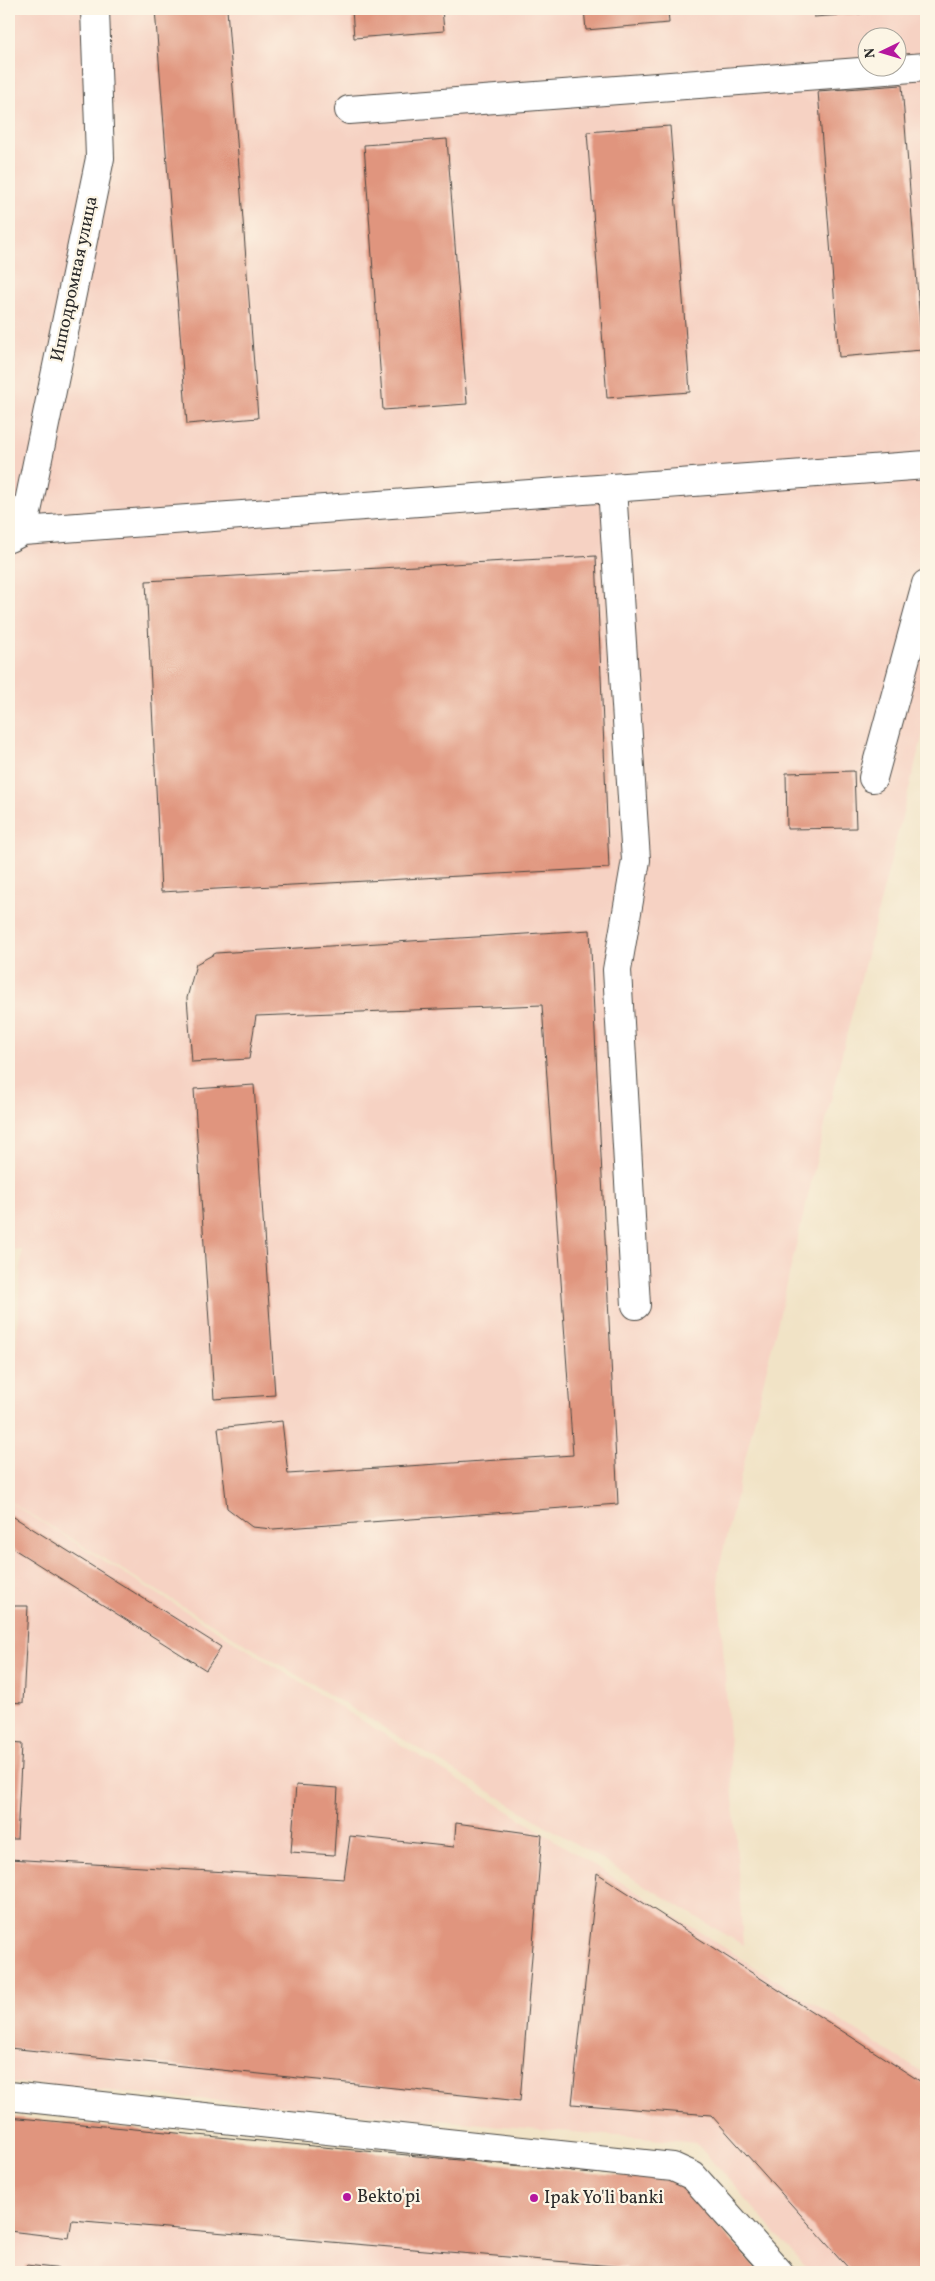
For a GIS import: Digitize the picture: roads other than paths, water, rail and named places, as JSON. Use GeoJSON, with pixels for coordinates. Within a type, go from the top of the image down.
{"type":"FeatureCollection","features":[{"type":"Feature","properties":{"kind":"lane","name":"Ипподромная улица"},"geometry":{"type":"LineString","coordinates":[[16,534],[100,158],[95,9]]}},
{"type":"Feature","properties":{"kind":"lane"},"geometry":{"type":"LineString","coordinates":[[349,110],[926,67]]}},
{"type":"Feature","properties":{"kind":"lane"},"geometry":{"type":"LineString","coordinates":[[16,534],[926,465]]}},
{"type":"Feature","properties":{"kind":"lane"},"geometry":{"type":"LineString","coordinates":[[612,488],[636,860],[618,970],[636,1305]]}},
{"type":"Feature","properties":{"kind":"lane"},"geometry":{"type":"LineString","coordinates":[[873,778],[926,584]]}},
{"type":"Feature","properties":{"kind":"lane"},"geometry":{"type":"LineString","coordinates":[[9,2096],[673,2167],[693,2176],[780,2272]]}},
{"type":"Feature","properties":{"kind":"place","name":"Bekto'pi"},"geometry":{"type":"Point","coordinates":[347,2197]}},
{"type":"Feature","properties":{"kind":"place","name":"Ipak Yo'li banki"},"geometry":{"type":"Point","coordinates":[534,2198]}}]}
